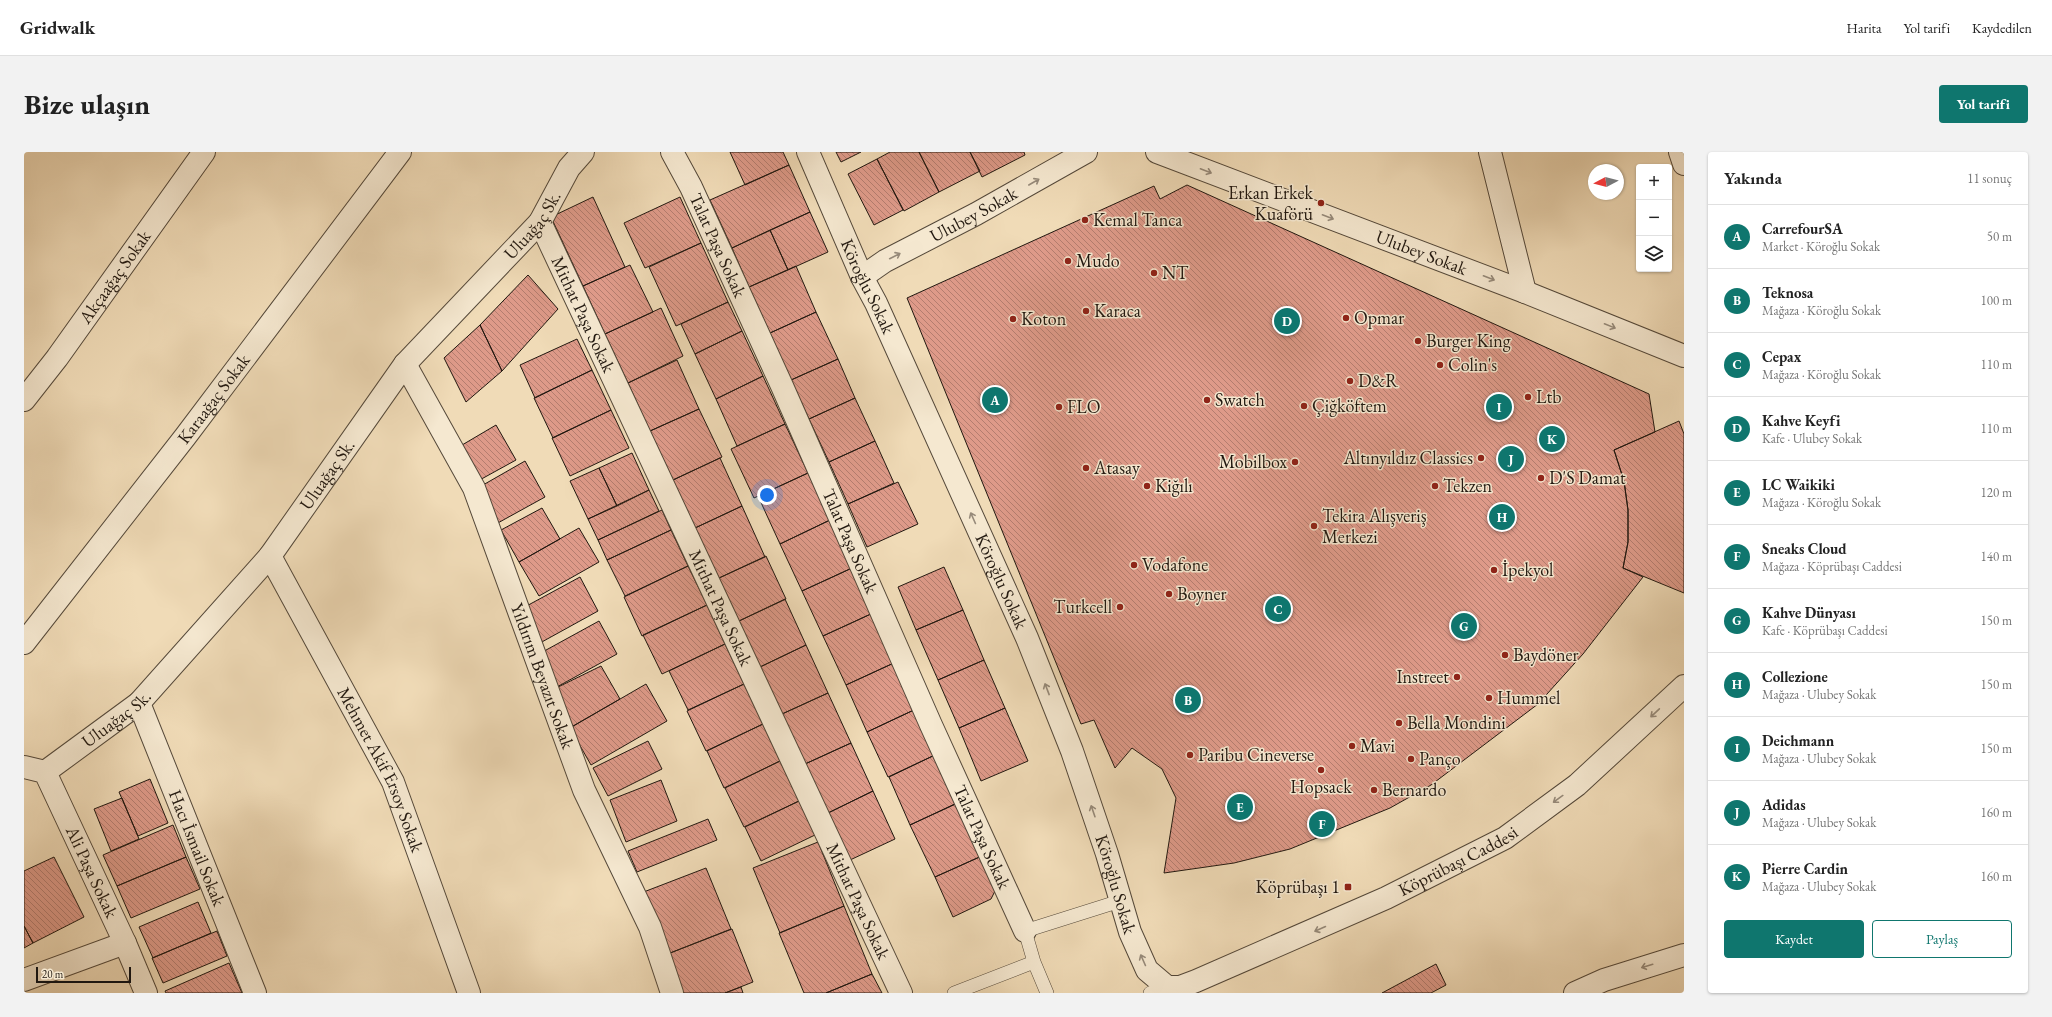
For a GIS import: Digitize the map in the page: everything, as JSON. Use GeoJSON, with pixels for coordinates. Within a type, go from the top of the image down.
{"type":"FeatureCollection","features":[{"type":"Feature","properties":{"kind":"street","name":"Akçaağaç Sokak"},"geometry":{"type":"LineString","coordinates":[[24,400],[57,358],[204,152]]}},
{"type":"Feature","properties":{"kind":"street","name":"Karaağaç Sokak"},"geometry":{"type":"LineString","coordinates":[[24,643],[185,436],[400,152]]}},
{"type":"Feature","properties":{"kind":"street","name":"Uluağaç Sk."},"geometry":{"type":"LineString","coordinates":[[45,772],[139,703],[270,556],[405,364],[540,222],[565,160],[584,152]]}},
{"type":"Feature","properties":{"kind":"street","name":"Talat Paşa Sokak"},"geometry":{"type":"LineString","coordinates":[[672,152],[691,187],[779,379],[931,725],[1025,931]]}},
{"type":"Feature","properties":{"kind":"street","name":"Köroğlu Sokak"},"geometry":{"type":"LineString","coordinates":[[808,152],[862,277],[876,303],[1027,638],[1088,796],[1130,932],[1147,970],[1158,990],[1180,987],[1199,987]]}},
{"type":"Feature","properties":{"kind":"street","name":"Ulubey Sokak"},"geometry":{"type":"LineString","coordinates":[[862,277],[885,261],[976,214],[1086,152]]}},
{"type":"Feature","properties":{"kind":"street","name":"Ulubey Sokak"},"geometry":{"type":"LineString","coordinates":[[1157,152],[1525,292],[1684,356]]}},
{"type":"Feature","properties":{"kind":"street"},"geometry":{"type":"LineString","coordinates":[[1490,152],[1525,292]]}},
{"type":"Feature","properties":{"kind":"street"},"geometry":{"type":"LineString","coordinates":[[1680,152],[1684,164]]}},
{"type":"Feature","properties":{"kind":"street","name":"Mithat Paşa Sokak"},"geometry":{"type":"LineString","coordinates":[[540,222],[901,993]]}},
{"type":"Feature","properties":{"kind":"street","name":"Yıldırım Beyazıt Sokak"},"geometry":{"type":"LineString","coordinates":[[405,364],[474,488],[584,790],[650,927],[672,993]]}},
{"type":"Feature","properties":{"kind":"street","name":"Mehmet Akif Ersoy Sokak"},"geometry":{"type":"LineString","coordinates":[[270,556],[393,782],[469,993]]}},
{"type":"Feature","properties":{"kind":"street","name":"Köprübaşı Caddesi"},"geometry":{"type":"LineString","coordinates":[[1199,987],[1386,898],[1505,838],[1577,785],[1684,686]]}},
{"type":"Feature","properties":{"kind":"street","name":"Hacı İsmail Sokak"},"geometry":{"type":"LineString","coordinates":[[139,703],[255,993]]}},
{"type":"Feature","properties":{"kind":"street"},"geometry":{"type":"LineString","coordinates":[[24,766],[45,772]]}},
{"type":"Feature","properties":{"kind":"street","name":"Ali Paşa Sokak"},"geometry":{"type":"LineString","coordinates":[[45,772],[125,943],[146,993]]}},
{"type":"Feature","properties":{"kind":"street"},"geometry":{"type":"LineString","coordinates":[[24,980],[125,943]]}},
{"type":"Feature","properties":{"kind":"street"},"geometry":{"type":"LineString","coordinates":[[1575,993],[1604,980],[1684,955]]}},
{"type":"Feature","properties":{"kind":"lane"},"geometry":{"type":"LineString","coordinates":[[1047,993],[1034,962],[1025,931],[1120,901]]}},
{"type":"Feature","properties":{"kind":"lane"},"geometry":{"type":"LineString","coordinates":[[954,993],[1034,962]]}},
{"type":"Feature","properties":{"kind":"building"},"geometry":{"type":"Polygon","coordinates":[[[730,152],[783,152],[789,165],[745,185],[730,152]]]}},
{"type":"Feature","properties":{"kind":"building"},"geometry":{"type":"Polygon","coordinates":[[[836,152],[861,152],[841,162],[836,152]]]}},
{"type":"Feature","properties":{"kind":"building"},"geometry":{"type":"Polygon","coordinates":[[[890,152],[919,152],[939,192],[904,211],[877,159],[890,152]]]}},
{"type":"Feature","properties":{"kind":"building"},"geometry":{"type":"Polygon","coordinates":[[[919,152],[970,152],[980,171],[939,192],[919,152]]]}},
{"type":"Feature","properties":{"kind":"building"},"geometry":{"type":"Polygon","coordinates":[[[970,152],[1024,152],[1025,155],[982,177],[970,152]]]}},
{"type":"Feature","properties":{"kind":"building"},"geometry":{"type":"Polygon","coordinates":[[[877,159],[903,210],[874,225],[848,174],[877,159]]]}},
{"type":"Feature","properties":{"kind":"building"},"geometry":{"type":"Polygon","coordinates":[[[789,165],[810,212],[732,248],[710,200],[789,165]]]}},
{"type":"Feature","properties":{"kind":"building","name":"Tekira Alışveriş Merkezi"},"geometry":{"type":"Polygon","coordinates":[[[1187,185],[1649,394],[1655,432],[1614,450],[1624,481],[1628,510],[1628,542],[1623,568],[1643,577],[1583,654],[1538,704],[1431,785],[1390,808],[1290,849],[1234,863],[1164,873],[1176,798],[1162,769],[1132,748],[1115,768],[1094,720],[1081,724],[907,298],[1154,186],[1160,199],[1187,185]]]}},
{"type":"Feature","properties":{"kind":"building"},"geometry":{"type":"Polygon","coordinates":[[[593,197],[625,267],[583,286],[551,217],[593,197]]]}},
{"type":"Feature","properties":{"kind":"building"},"geometry":{"type":"Polygon","coordinates":[[[680,197],[701,243],[645,268],[624,223],[680,197]]]}},
{"type":"Feature","properties":{"kind":"building"},"geometry":{"type":"Polygon","coordinates":[[[810,212],[828,252],[788,270],[770,230],[810,212]]]}},
{"type":"Feature","properties":{"kind":"building"},"geometry":{"type":"Polygon","coordinates":[[[770,230],[788,270],[749,287],[732,248],[770,230]]]}},
{"type":"Feature","properties":{"kind":"building"},"geometry":{"type":"Polygon","coordinates":[[[701,243],[728,302],[676,326],[649,267],[701,243]]]}},
{"type":"Feature","properties":{"kind":"building"},"geometry":{"type":"Polygon","coordinates":[[[630,265],[653,312],[605,334],[583,286],[630,265]]]}},
{"type":"Feature","properties":{"kind":"building"},"geometry":{"type":"Polygon","coordinates":[[[796,266],[816,312],[770,333],[749,287],[796,266]]]}},
{"type":"Feature","properties":{"kind":"building"},"geometry":{"type":"Polygon","coordinates":[[[528,275],[558,309],[502,371],[480,325],[528,275]]]}},
{"type":"Feature","properties":{"kind":"building"},"geometry":{"type":"Polygon","coordinates":[[[728,302],[742,331],[695,354],[681,324],[728,302]]]}},
{"type":"Feature","properties":{"kind":"building"},"geometry":{"type":"Polygon","coordinates":[[[661,308],[683,356],[628,383],[605,334],[661,308]]]}},
{"type":"Feature","properties":{"kind":"building"},"geometry":{"type":"Polygon","coordinates":[[[816,312],[838,359],[791,380],[770,333],[816,312]]]}},
{"type":"Feature","properties":{"kind":"building"},"geometry":{"type":"Polygon","coordinates":[[[480,325],[502,371],[466,402],[444,358],[480,325]]]}},
{"type":"Feature","properties":{"kind":"building"},"geometry":{"type":"Polygon","coordinates":[[[742,331],[763,376],[716,399],[695,354],[742,331]]]}},
{"type":"Feature","properties":{"kind":"building"},"geometry":{"type":"Polygon","coordinates":[[[577,339],[592,370],[535,398],[520,365],[577,339]]]}},
{"type":"Feature","properties":{"kind":"building"},"geometry":{"type":"Polygon","coordinates":[[[838,359],[855,398],[809,419],[791,380],[838,359]]]}},
{"type":"Feature","properties":{"kind":"building"},"geometry":{"type":"Polygon","coordinates":[[[677,360],[699,409],[650,431],[628,383],[677,360]]]}},
{"type":"Feature","properties":{"kind":"building"},"geometry":{"type":"Polygon","coordinates":[[[592,370],[611,410],[553,438],[534,398],[592,370]]]}},
{"type":"Feature","properties":{"kind":"building"},"geometry":{"type":"Polygon","coordinates":[[[763,376],[785,424],[737,446],[716,399],[763,376]]]}},
{"type":"Feature","properties":{"kind":"building"},"geometry":{"type":"Polygon","coordinates":[[[855,398],[875,441],[829,462],[809,419],[855,398]]]}},
{"type":"Feature","properties":{"kind":"building"},"geometry":{"type":"Polygon","coordinates":[[[699,409],[722,457],[673,480],[650,431],[699,409]]]}},
{"type":"Feature","properties":{"kind":"building"},"geometry":{"type":"Polygon","coordinates":[[[611,410],[629,448],[570,476],[552,438],[611,410]]]}},
{"type":"Feature","properties":{"kind":"building"},"geometry":{"type":"Polygon","coordinates":[[[1679,421],[1684,434],[1684,593],[1623,568],[1628,542],[1628,510],[1624,481],[1614,450],[1679,421]]]}},
{"type":"Feature","properties":{"kind":"building"},"geometry":{"type":"Polygon","coordinates":[[[785,424],[808,473],[754,498],[731,449],[785,424]]]}},
{"type":"Feature","properties":{"kind":"building"},"geometry":{"type":"Polygon","coordinates":[[[496,425],[516,460],[476,482],[457,448],[496,425]]]}},
{"type":"Feature","properties":{"kind":"building"},"geometry":{"type":"Polygon","coordinates":[[[875,441],[894,483],[848,504],[829,462],[875,441]]]}},
{"type":"Feature","properties":{"kind":"building"},"geometry":{"type":"Polygon","coordinates":[[[632,453],[649,490],[617,506],[599,468],[632,453]]]}},
{"type":"Feature","properties":{"kind":"building"},"geometry":{"type":"Polygon","coordinates":[[[720,458],[742,506],[695,528],[673,480],[720,458]]]}},
{"type":"Feature","properties":{"kind":"building"},"geometry":{"type":"Polygon","coordinates":[[[525,461],[545,497],[496,524],[476,489],[525,461]]]}},
{"type":"Feature","properties":{"kind":"building"},"geometry":{"type":"Polygon","coordinates":[[[599,468],[617,506],[588,519],[570,481],[599,468]]]}},
{"type":"Feature","properties":{"kind":"building"},"geometry":{"type":"Polygon","coordinates":[[[808,473],[830,520],[780,544],[758,496],[808,473]]]}},
{"type":"Feature","properties":{"kind":"building"},"geometry":{"type":"Polygon","coordinates":[[[898,482],[918,524],[867,547],[848,504],[898,482]]]}},
{"type":"Feature","properties":{"kind":"building"},"geometry":{"type":"Polygon","coordinates":[[[649,490],[659,511],[598,540],[588,519],[649,490]]]}},
{"type":"Feature","properties":{"kind":"building"},"geometry":{"type":"Polygon","coordinates":[[[742,506],[765,557],[719,578],[695,528],[742,506]]]}},
{"type":"Feature","properties":{"kind":"building"},"geometry":{"type":"Polygon","coordinates":[[[542,508],[560,539],[519,562],[501,530],[542,508]]]}},
{"type":"Feature","properties":{"kind":"building"},"geometry":{"type":"Polygon","coordinates":[[[662,510],[671,530],[607,560],[598,540],[662,510]]]}},
{"type":"Feature","properties":{"kind":"building"},"geometry":{"type":"Polygon","coordinates":[[[830,520],[852,568],[802,591],[780,544],[830,520]]]}},
{"type":"Feature","properties":{"kind":"building"},"geometry":{"type":"Polygon","coordinates":[[[579,528],[599,562],[539,596],[519,562],[579,528]]]}},
{"type":"Feature","properties":{"kind":"building"},"geometry":{"type":"Polygon","coordinates":[[[671,530],[688,566],[625,596],[607,560],[671,530]]]}},
{"type":"Feature","properties":{"kind":"building"},"geometry":{"type":"Polygon","coordinates":[[[766,556],[786,599],[739,621],[719,578],[766,556]]]}},
{"type":"Feature","properties":{"kind":"building"},"geometry":{"type":"Polygon","coordinates":[[[688,566],[707,605],[642,636],[624,597],[688,566]]]}},
{"type":"Feature","properties":{"kind":"building"},"geometry":{"type":"Polygon","coordinates":[[[944,567],[963,610],[916,630],[898,587],[944,567]]]}},
{"type":"Feature","properties":{"kind":"building"},"geometry":{"type":"Polygon","coordinates":[[[852,568],[873,613],[823,636],[802,591],[852,568]]]}},
{"type":"Feature","properties":{"kind":"building"},"geometry":{"type":"Polygon","coordinates":[[[580,577],[598,611],[540,643],[521,609],[580,577]]]}},
{"type":"Feature","properties":{"kind":"building"},"geometry":{"type":"Polygon","coordinates":[[[785,599],[806,645],[760,667],[739,621],[785,599]]]}},
{"type":"Feature","properties":{"kind":"building"},"geometry":{"type":"Polygon","coordinates":[[[707,605],[725,644],[662,674],[643,635],[707,605]]]}},
{"type":"Feature","properties":{"kind":"building"},"geometry":{"type":"Polygon","coordinates":[[[963,610],[984,660],[938,680],[916,630],[963,610]]]}},
{"type":"Feature","properties":{"kind":"building"},"geometry":{"type":"Polygon","coordinates":[[[873,613],[896,662],[846,685],[823,636],[873,613]]]}},
{"type":"Feature","properties":{"kind":"building"},"geometry":{"type":"Polygon","coordinates":[[[599,621],[617,654],[555,688],[537,655],[599,621]]]}},
{"type":"Feature","properties":{"kind":"building"},"geometry":{"type":"Polygon","coordinates":[[[725,644],[744,684],[688,710],[669,671],[725,644]]]}},
{"type":"Feature","properties":{"kind":"building"},"geometry":{"type":"Polygon","coordinates":[[[806,645],[828,693],[782,714],[760,667],[806,645]]]}},
{"type":"Feature","properties":{"kind":"building"},"geometry":{"type":"Polygon","coordinates":[[[984,660],[1005,708],[959,728],[938,680],[984,660]]]}},
{"type":"Feature","properties":{"kind":"building"},"geometry":{"type":"Polygon","coordinates":[[[896,662],[916,709],[867,732],[846,685],[896,662]]]}},
{"type":"Feature","properties":{"kind":"building"},"geometry":{"type":"Polygon","coordinates":[[[601,666],[620,699],[573,726],[552,690],[601,666]]]}},
{"type":"Feature","properties":{"kind":"building"},"geometry":{"type":"Polygon","coordinates":[[[646,684],[667,721],[591,765],[570,728],[646,684]]]}},
{"type":"Feature","properties":{"kind":"building"},"geometry":{"type":"Polygon","coordinates":[[[744,684],[763,724],[706,751],[687,711],[744,684]]]}},
{"type":"Feature","properties":{"kind":"building"},"geometry":{"type":"Polygon","coordinates":[[[828,693],[851,743],[805,764],[782,714],[828,693]]]}},
{"type":"Feature","properties":{"kind":"building"},"geometry":{"type":"Polygon","coordinates":[[[1005,708],[1028,761],[981,781],[959,728],[1005,708]]]}},
{"type":"Feature","properties":{"kind":"building"},"geometry":{"type":"Polygon","coordinates":[[[916,709],[937,754],[888,777],[867,732],[916,709]]]}},
{"type":"Feature","properties":{"kind":"building"},"geometry":{"type":"Polygon","coordinates":[[[763,724],[780,761],[724,788],[707,751],[763,724]]]}},
{"type":"Feature","properties":{"kind":"building"},"geometry":{"type":"Polygon","coordinates":[[[648,741],[662,769],[608,796],[593,768],[648,741]]]}},
{"type":"Feature","properties":{"kind":"building"},"geometry":{"type":"Polygon","coordinates":[[[851,743],[873,791],[828,813],[805,764],[851,743]]]}},
{"type":"Feature","properties":{"kind":"building"},"geometry":{"type":"Polygon","coordinates":[[[937,754],[960,802],[910,825],[889,777],[937,754]]]}},
{"type":"Feature","properties":{"kind":"building"},"geometry":{"type":"Polygon","coordinates":[[[780,761],[799,801],[744,827],[725,788],[780,761]]]}},
{"type":"Feature","properties":{"kind":"building"},"geometry":{"type":"Polygon","coordinates":[[[150,779],[168,823],[138,836],[119,792],[150,779]]]}},
{"type":"Feature","properties":{"kind":"building"},"geometry":{"type":"Polygon","coordinates":[[[661,780],[677,821],[626,842],[610,800],[661,780]]]}},
{"type":"Feature","properties":{"kind":"building"},"geometry":{"type":"Polygon","coordinates":[[[873,791],[895,839],[850,860],[828,813],[873,791]]]}},
{"type":"Feature","properties":{"kind":"building"},"geometry":{"type":"Polygon","coordinates":[[[122,798],[139,839],[111,851],[94,809],[122,798]]]}},
{"type":"Feature","properties":{"kind":"building"},"geometry":{"type":"Polygon","coordinates":[[[799,801],[815,835],[761,861],[745,827],[799,801]]]}},
{"type":"Feature","properties":{"kind":"building"},"geometry":{"type":"Polygon","coordinates":[[[959,802],[984,855],[935,877],[910,825],[959,802]]]}},
{"type":"Feature","properties":{"kind":"building"},"geometry":{"type":"Polygon","coordinates":[[[708,819],[717,840],[637,872],[628,851],[708,819]]]}},
{"type":"Feature","properties":{"kind":"building"},"geometry":{"type":"Polygon","coordinates":[[[173,825],[186,857],[117,886],[103,855],[173,825]]]}},
{"type":"Feature","properties":{"kind":"building"},"geometry":{"type":"Polygon","coordinates":[[[818,842],[844,906],[780,933],[753,868],[818,842]]]}},
{"type":"Feature","properties":{"kind":"building"},"geometry":{"type":"Polygon","coordinates":[[[984,855],[998,885],[991,899],[953,917],[935,877],[984,855]]]}},
{"type":"Feature","properties":{"kind":"building"},"geometry":{"type":"Polygon","coordinates":[[[54,857],[84,917],[33,943],[24,926],[24,871],[54,857]]]}},
{"type":"Feature","properties":{"kind":"building"},"geometry":{"type":"Polygon","coordinates":[[[186,857],[200,889],[131,918],[117,886],[186,857]]]}},
{"type":"Feature","properties":{"kind":"building"},"geometry":{"type":"Polygon","coordinates":[[[706,868],[731,929],[665,955],[641,893],[706,868]]]}},
{"type":"Feature","properties":{"kind":"building"},"geometry":{"type":"Polygon","coordinates":[[[198,902],[211,933],[153,958],[139,927],[198,902]]]}},
{"type":"Feature","properties":{"kind":"building"},"geometry":{"type":"Polygon","coordinates":[[[844,906],[872,974],[826,993],[804,993],[779,933],[844,906]]]}},
{"type":"Feature","properties":{"kind":"building"},"geometry":{"type":"Polygon","coordinates":[[[24,926],[33,943],[24,948],[24,926]]]}},
{"type":"Feature","properties":{"kind":"building"},"geometry":{"type":"Polygon","coordinates":[[[732,929],[753,982],[725,993],[680,993],[665,955],[732,929]]]}},
{"type":"Feature","properties":{"kind":"building"},"geometry":{"type":"Polygon","coordinates":[[[217,931],[227,956],[163,983],[152,958],[217,931]]]}},
{"type":"Feature","properties":{"kind":"building"},"geometry":{"type":"Polygon","coordinates":[[[229,963],[242,993],[166,993],[165,991],[229,963]]]}},
{"type":"Feature","properties":{"kind":"building"},"geometry":{"type":"Polygon","coordinates":[[[1436,964],[1446,985],[1431,993],[1382,993],[1436,964]]]}},
{"type":"Feature","properties":{"kind":"building"},"geometry":{"type":"Polygon","coordinates":[[[872,974],[882,993],[826,993],[872,974]]]}},
{"type":"Feature","properties":{"kind":"building"},"geometry":{"type":"Polygon","coordinates":[[[741,987],[743,993],[725,993],[741,987]]]}},
{"type":"Feature","properties":{"kind":"place","name":"Erkan Erkek Kuaförü"},"geometry":{"type":"Point","coordinates":[1321,203]}},
{"type":"Feature","properties":{"kind":"place","name":"Kemal Tanca"},"geometry":{"type":"Point","coordinates":[1085,220]}},
{"type":"Feature","properties":{"kind":"place","name":"Mudo"},"geometry":{"type":"Point","coordinates":[1068,261]}},
{"type":"Feature","properties":{"kind":"place","name":"NT"},"geometry":{"type":"Point","coordinates":[1154,273]}},
{"type":"Feature","properties":{"kind":"place","name":"Karaca"},"geometry":{"type":"Point","coordinates":[1086,311]}},
{"type":"Feature","properties":{"kind":"place","name":"Opmar"},"geometry":{"type":"Point","coordinates":[1346,318]}},
{"type":"Feature","properties":{"kind":"place","name":"Koton"},"geometry":{"type":"Point","coordinates":[1013,319]}},
{"type":"Feature","properties":{"kind":"place","name":"Kahve Keyfi"},"geometry":{"type":"Point","coordinates":[1287,321]}},
{"type":"Feature","properties":{"kind":"place","name":"Burger King"},"geometry":{"type":"Point","coordinates":[1418,341]}},
{"type":"Feature","properties":{"kind":"place","name":"Colin's"},"geometry":{"type":"Point","coordinates":[1440,365]}},
{"type":"Feature","properties":{"kind":"place","name":"D&R"},"geometry":{"type":"Point","coordinates":[1350,381]}},
{"type":"Feature","properties":{"kind":"place","name":"Ltb"},"geometry":{"type":"Point","coordinates":[1528,397]}},
{"type":"Feature","properties":{"kind":"place","name":"CarrefourSA"},"geometry":{"type":"Point","coordinates":[995,400]}},
{"type":"Feature","properties":{"kind":"place","name":"Swatch"},"geometry":{"type":"Point","coordinates":[1207,400]}},
{"type":"Feature","properties":{"kind":"place","name":"Çiğköftem"},"geometry":{"type":"Point","coordinates":[1304,406]}},
{"type":"Feature","properties":{"kind":"place","name":"FLO"},"geometry":{"type":"Point","coordinates":[1059,407]}},
{"type":"Feature","properties":{"kind":"place","name":"Deichmann"},"geometry":{"type":"Point","coordinates":[1499,407]}},
{"type":"Feature","properties":{"kind":"place","name":"Pierre Cardin"},"geometry":{"type":"Point","coordinates":[1552,439]}},
{"type":"Feature","properties":{"kind":"place","name":"Altınyıldız Classics"},"geometry":{"type":"Point","coordinates":[1481,458]}},
{"type":"Feature","properties":{"kind":"place","name":"Adidas"},"geometry":{"type":"Point","coordinates":[1511,459]}},
{"type":"Feature","properties":{"kind":"place","name":"Mobilbox"},"geometry":{"type":"Point","coordinates":[1295,462]}},
{"type":"Feature","properties":{"kind":"place","name":"Atasay"},"geometry":{"type":"Point","coordinates":[1086,468]}},
{"type":"Feature","properties":{"kind":"place","name":"D'S Damat"},"geometry":{"type":"Point","coordinates":[1541,478]}},
{"type":"Feature","properties":{"kind":"place","name":"Kiğılı"},"geometry":{"type":"Point","coordinates":[1147,486]}},
{"type":"Feature","properties":{"kind":"place","name":"Tekzen"},"geometry":{"type":"Point","coordinates":[1435,486]}},
{"type":"Feature","properties":{"kind":"place","name":"Collezione"},"geometry":{"type":"Point","coordinates":[1502,517]}},
{"type":"Feature","properties":{"kind":"place","name":"Tekira Alışveriş Merkezi"},"geometry":{"type":"Point","coordinates":[1314,526]}},
{"type":"Feature","properties":{"kind":"place","name":"Vodafone"},"geometry":{"type":"Point","coordinates":[1134,565]}},
{"type":"Feature","properties":{"kind":"place","name":"İpekyol"},"geometry":{"type":"Point","coordinates":[1494,570]}},
{"type":"Feature","properties":{"kind":"place","name":"Boyner"},"geometry":{"type":"Point","coordinates":[1169,594]}},
{"type":"Feature","properties":{"kind":"place","name":"Turkcell"},"geometry":{"type":"Point","coordinates":[1120,607]}},
{"type":"Feature","properties":{"kind":"place","name":"Cepax"},"geometry":{"type":"Point","coordinates":[1278,609]}},
{"type":"Feature","properties":{"kind":"place","name":"Kahve Dünyası"},"geometry":{"type":"Point","coordinates":[1464,626]}},
{"type":"Feature","properties":{"kind":"place","name":"Baydöner"},"geometry":{"type":"Point","coordinates":[1505,655]}},
{"type":"Feature","properties":{"kind":"place","name":"Instreet"},"geometry":{"type":"Point","coordinates":[1457,677]}},
{"type":"Feature","properties":{"kind":"place","name":"Hummel"},"geometry":{"type":"Point","coordinates":[1489,698]}},
{"type":"Feature","properties":{"kind":"place","name":"Teknosa"},"geometry":{"type":"Point","coordinates":[1188,700]}},
{"type":"Feature","properties":{"kind":"place","name":"Bella Mondini"},"geometry":{"type":"Point","coordinates":[1399,723]}},
{"type":"Feature","properties":{"kind":"place","name":"Mavi"},"geometry":{"type":"Point","coordinates":[1352,746]}},
{"type":"Feature","properties":{"kind":"place","name":"Paribu Cineverse"},"geometry":{"type":"Point","coordinates":[1190,755]}},
{"type":"Feature","properties":{"kind":"place","name":"Panço"},"geometry":{"type":"Point","coordinates":[1411,759]}},
{"type":"Feature","properties":{"kind":"place","name":"Hopsack"},"geometry":{"type":"Point","coordinates":[1321,770]}},
{"type":"Feature","properties":{"kind":"place","name":"Bernardo"},"geometry":{"type":"Point","coordinates":[1374,790]}},
{"type":"Feature","properties":{"kind":"place","name":"LC Waikiki"},"geometry":{"type":"Point","coordinates":[1240,807]}},
{"type":"Feature","properties":{"kind":"place","name":"Sneaks Cloud"},"geometry":{"type":"Point","coordinates":[1322,824]}},
{"type":"Feature","properties":{"kind":"place","name":"Köprübaşı 1"},"geometry":{"type":"Point","coordinates":[1348,887]}}]}
